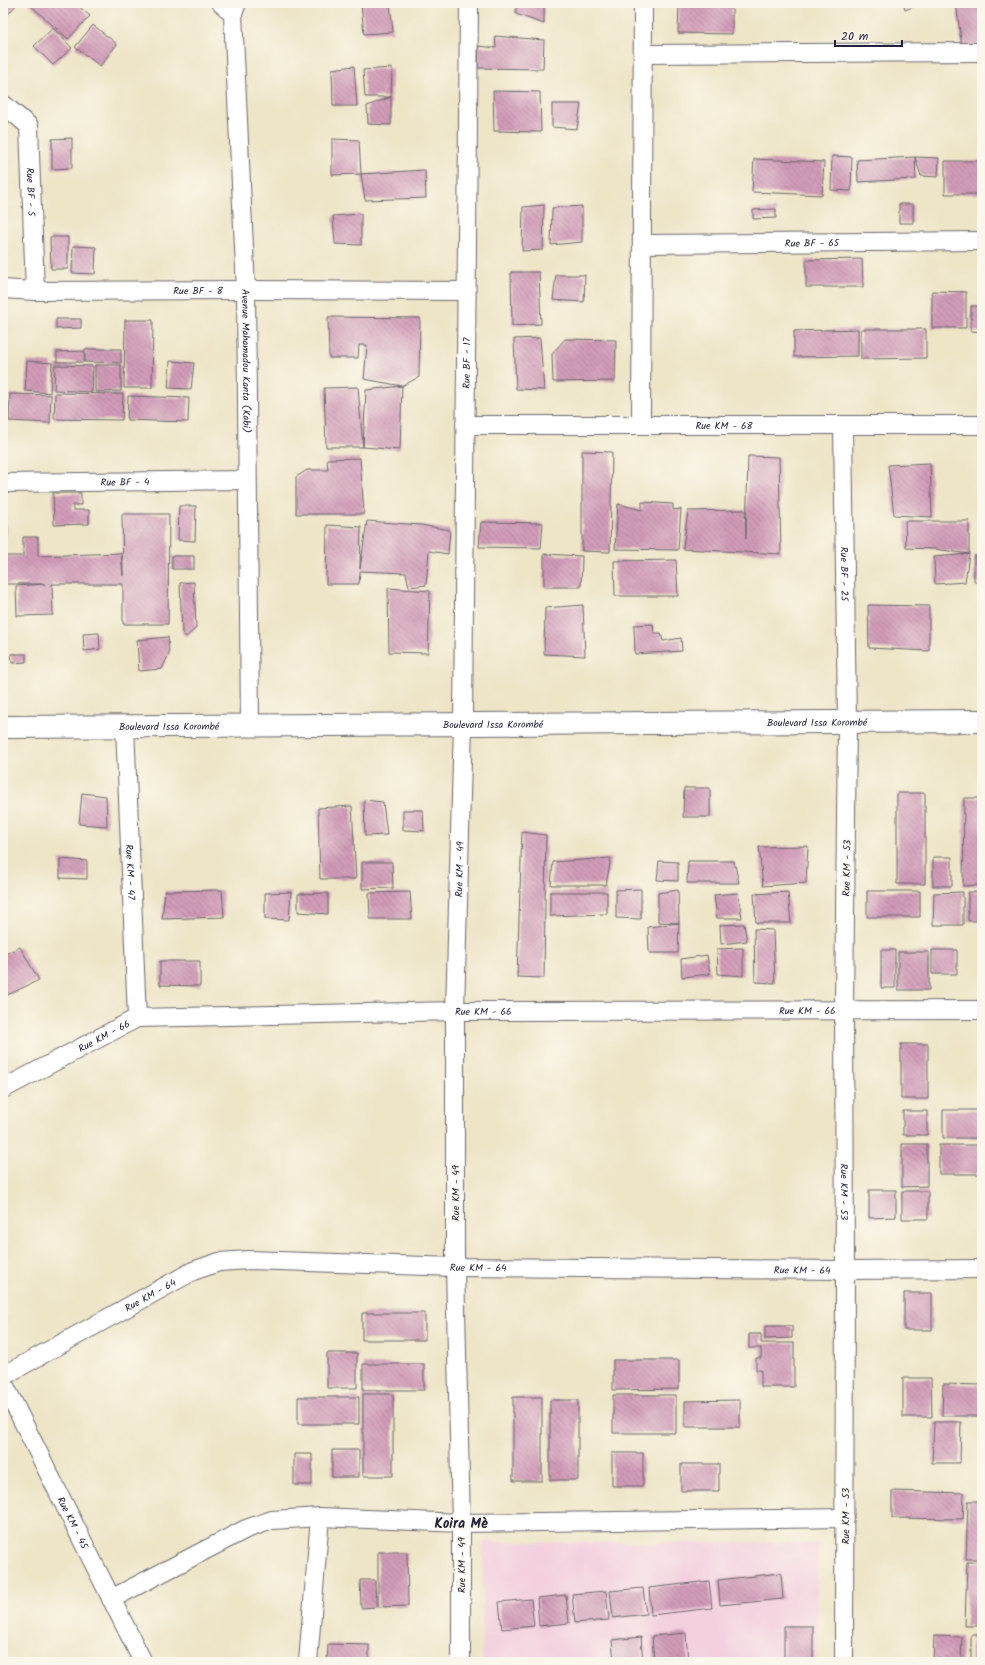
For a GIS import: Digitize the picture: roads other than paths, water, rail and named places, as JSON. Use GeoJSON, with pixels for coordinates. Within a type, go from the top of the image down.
{"type":"FeatureCollection","features":[{"type":"Feature","properties":{"kind":"street","name":"Rue BF - 17"},"geometry":{"type":"LineString","coordinates":[[463,724],[469,3]]}},
{"type":"Feature","properties":{"kind":"street"},"geometry":{"type":"LineString","coordinates":[[641,425],[643,3]]}},
{"type":"Feature","properties":{"kind":"street","name":"Avenue Mahamadou Kanta (Kabi)"},"geometry":{"type":"LineString","coordinates":[[230,6],[246,290],[250,725]]}},
{"type":"Feature","properties":{"kind":"street"},"geometry":{"type":"LineString","coordinates":[[643,54],[982,52]]}},
{"type":"Feature","properties":{"kind":"street","name":"Rue BF - 5"},"geometry":{"type":"LineString","coordinates":[[3,104],[29,126],[35,291]]}},
{"type":"Feature","properties":{"kind":"street","name":"Rue BF - 65"},"geometry":{"type":"LineString","coordinates":[[642,244],[982,241]]}},
{"type":"Feature","properties":{"kind":"street","name":"Rue BF - 8"},"geometry":{"type":"LineString","coordinates":[[3,289],[35,291],[466,291]]}},
{"type":"Feature","properties":{"kind":"street","name":"Rue KM - 68"},"geometry":{"type":"LineString","coordinates":[[465,425],[982,425]]}},
{"type":"Feature","properties":{"kind":"street","name":"Rue BF - 25"},"geometry":{"type":"LineString","coordinates":[[843,425],[847,722]]}},
{"type":"Feature","properties":{"kind":"street","name":"Rue BF - 4"},"geometry":{"type":"LineString","coordinates":[[3,483],[247,480]]}},
{"type":"Feature","properties":{"kind":"street","name":"Boulevard Issa Korombé"},"geometry":{"type":"LineString","coordinates":[[3,726],[982,721]]}},
{"type":"Feature","properties":{"kind":"street","name":"Rue KM - 53"},"geometry":{"type":"LineString","coordinates":[[844,1662],[844,1009],[847,722]]}},
{"type":"Feature","properties":{"kind":"street","name":"Rue KM - 49"},"geometry":{"type":"LineString","coordinates":[[461,1662],[461,1522],[454,1267],[455,1011],[463,724]]}},
{"type":"Feature","properties":{"kind":"street","name":"Rue KM - 47"},"geometry":{"type":"LineString","coordinates":[[124,726],[137,1018]]}},
{"type":"Feature","properties":{"kind":"street","name":"Rue KM - 66"},"geometry":{"type":"LineString","coordinates":[[3,1089],[137,1018],[455,1011],[844,1009],[982,1010]]}},
{"type":"Feature","properties":{"kind":"street","name":"Rue KM - 64"},"geometry":{"type":"LineString","coordinates":[[3,1376],[193,1271],[219,1262],[248,1260],[454,1267],[845,1270],[982,1269]]}},
{"type":"Feature","properties":{"kind":"street","name":"Rue KM - 45"},"geometry":{"type":"LineString","coordinates":[[3,1382],[143,1662]]}},
{"type":"Feature","properties":{"kind":"street"},"geometry":{"type":"LineString","coordinates":[[308,1662],[320,1518]]}},
{"type":"Feature","properties":{"kind":"street"},"geometry":{"type":"LineString","coordinates":[[112,1599],[246,1529],[272,1520],[320,1518],[461,1522],[845,1518]]}},
{"type":"Feature","properties":{"kind":"district","name":"Koira Mè"},"geometry":{"type":"Point","coordinates":[461,1523]}}]}
